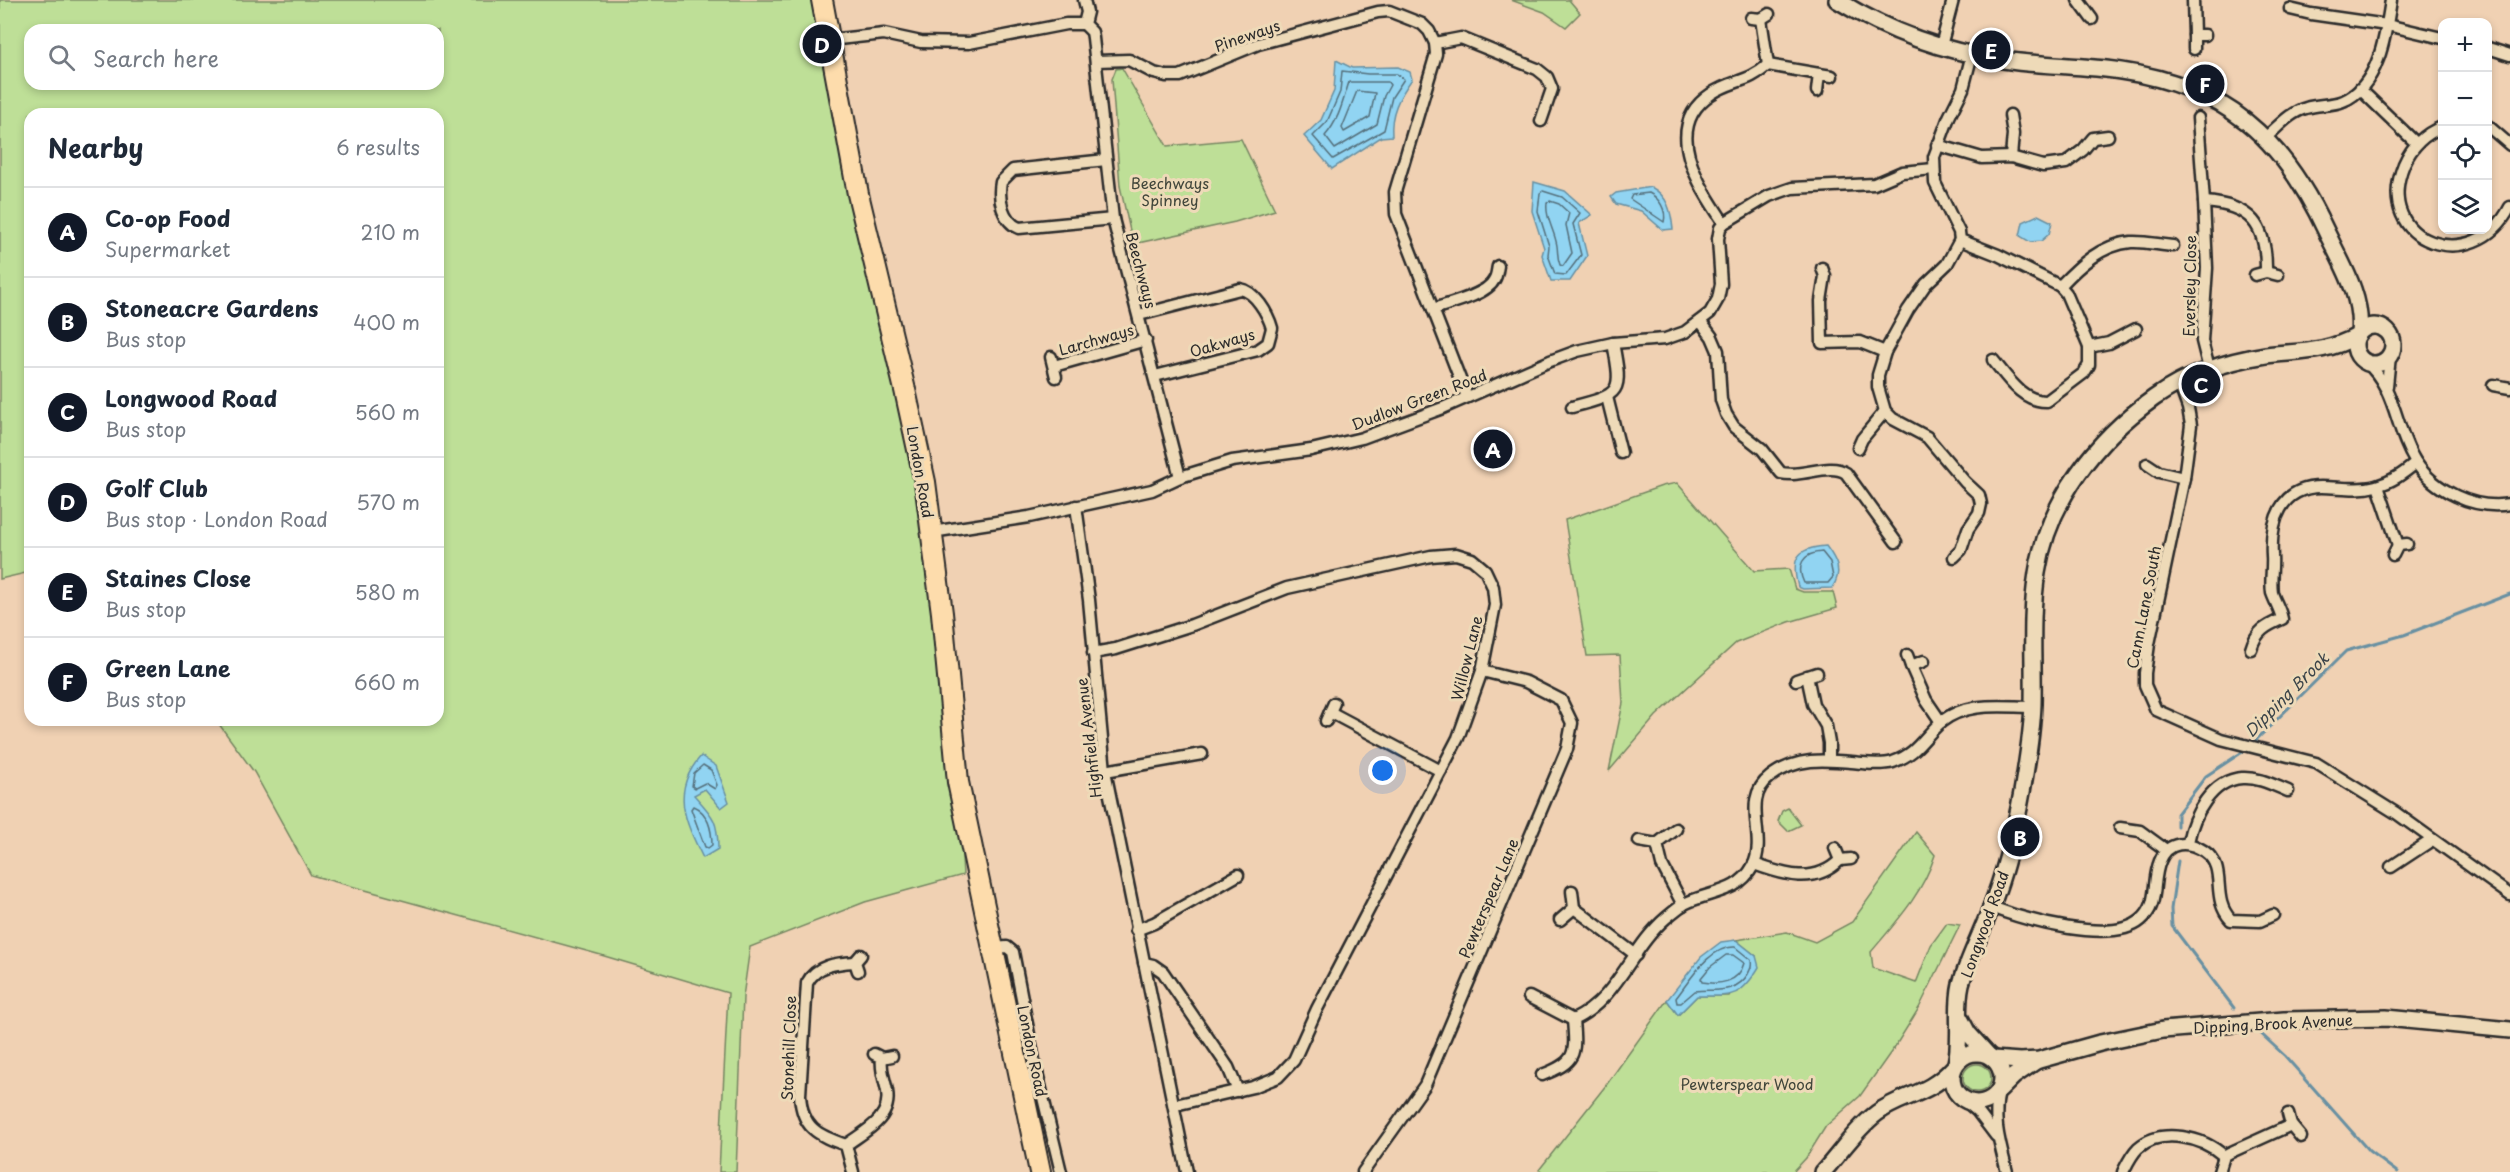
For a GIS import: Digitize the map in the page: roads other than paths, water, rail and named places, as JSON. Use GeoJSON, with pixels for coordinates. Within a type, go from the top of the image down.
{"type":"FeatureCollection","features":[{"type":"Feature","properties":{"kind":"highway","name":"London Road"},"geometry":{"type":"LineString","coordinates":[[822,0],[858,194],[910,413],[932,532],[958,782],[1040,1172]]}},
{"type":"Feature","properties":{"kind":"street","name":"Beechways"},"geometry":{"type":"LineString","coordinates":[[1084,0],[1087,12],[1084,24],[1092,32],[1096,61],[1113,219],[1180,477]]}},
{"type":"Feature","properties":{"kind":"street"},"geometry":{"type":"LineString","coordinates":[[1837,0],[1877,22],[1941,46],[2014,61],[2120,71],[2157,77],[2211,98],[2241,117],[2265,138],[2295,174],[2319,216],[2360,311],[2356,352],[2374,369],[2387,389],[2400,430],[2416,463],[2440,486],[2459,498],[2481,504],[2510,504]]}},
{"type":"Feature","properties":{"kind":"street"},"geometry":{"type":"LineString","coordinates":[[1941,46],[1953,0]]}},
{"type":"Feature","properties":{"kind":"street"},"geometry":{"type":"LineString","coordinates":[[2078,0],[2092,19]]}},
{"type":"Feature","properties":{"kind":"street"},"geometry":{"type":"LineString","coordinates":[[2193,0],[2200,35],[2194,49]]}},
{"type":"Feature","properties":{"kind":"street"},"geometry":{"type":"LineString","coordinates":[[2265,138],[2298,111],[2340,103],[2351,98],[2360,89],[2375,66],[2387,25],[2391,0]]}},
{"type":"Feature","properties":{"kind":"street"},"geometry":{"type":"LineString","coordinates":[[2290,9],[2387,25],[2438,37]]}},
{"type":"Feature","properties":{"kind":"street","name":"Pineways"},"geometry":{"type":"LineString","coordinates":[[1096,61],[1129,60],[1154,73],[1180,76],[1258,44],[1389,11],[1422,24],[1435,43]]}},
{"type":"Feature","properties":{"kind":"street"},"geometry":{"type":"LineString","coordinates":[[1760,17],[1768,65]]}},
{"type":"Feature","properties":{"kind":"street"},"geometry":{"type":"LineString","coordinates":[[829,40],[884,34],[921,42],[969,43],[1066,24],[1084,24]]}},
{"type":"Feature","properties":{"kind":"street"},"geometry":{"type":"LineString","coordinates":[[1467,397],[1396,214],[1394,202],[1395,192],[1434,67],[1435,43],[1461,38],[1537,69],[1547,77],[1552,89],[1541,121]]}},
{"type":"Feature","properties":{"kind":"street"},"geometry":{"type":"LineString","coordinates":[[2492,50],[2510,55]]}},
{"type":"Feature","properties":{"kind":"street"},"geometry":{"type":"LineString","coordinates":[[1954,557],[1961,550],[1968,529],[1982,504],[1978,495],[1927,437],[1885,411],[1878,381],[1885,352],[1908,310],[1926,284],[1947,264],[1960,240],[1959,232],[1935,183],[1934,169],[1937,145],[1963,89],[1972,54]]}},
{"type":"Feature","properties":{"kind":"street"},"geometry":{"type":"LineString","coordinates":[[1832,76],[1768,65],[1752,78],[1711,94],[1695,109],[1688,129],[1687,148],[1695,176],[1724,224],[1769,196],[1792,188],[1874,184],[1902,172],[1934,169]]}},
{"type":"Feature","properties":{"kind":"street"},"geometry":{"type":"LineString","coordinates":[[1817,91],[1819,74]]}},
{"type":"Feature","properties":{"kind":"street"},"geometry":{"type":"LineString","coordinates":[[2360,89],[2416,143]]}},
{"type":"Feature","properties":{"kind":"street"},"geometry":{"type":"LineString","coordinates":[[2010,115],[2013,134],[2011,157]]}},
{"type":"Feature","properties":{"kind":"street","name":"Eversley Close"},"geometry":{"type":"LineString","coordinates":[[2198,118],[2207,268],[2202,341],[2209,369]]}},
{"type":"Feature","properties":{"kind":"street"},"geometry":{"type":"LineString","coordinates":[[2438,129],[2416,143],[2403,168],[2398,198],[2405,221],[2423,239],[2445,245],[2476,241],[2498,225],[2510,207]]}},
{"type":"Feature","properties":{"kind":"street"},"geometry":{"type":"LineString","coordinates":[[2492,130],[2510,145]]}},
{"type":"Feature","properties":{"kind":"street"},"geometry":{"type":"LineString","coordinates":[[1937,145],[1982,158],[2011,157],[2043,166],[2066,163],[2083,150],[2093,138],[2108,136]]}},
{"type":"Feature","properties":{"kind":"street"},"geometry":{"type":"LineString","coordinates":[[1106,160],[1013,170],[1001,182],[1002,205],[1010,223],[1019,228],[1113,219]]}},
{"type":"Feature","properties":{"kind":"street"},"geometry":{"type":"LineString","coordinates":[[2204,202],[2233,207],[2252,218],[2263,237],[2266,272]]}},
{"type":"Feature","properties":{"kind":"street","name":"Dudlow Green Road"},"geometry":{"type":"LineString","coordinates":[[932,532],[1003,522],[1152,490],[1180,477],[1233,461],[1311,450],[1362,438],[1467,397],[1550,361],[1613,343],[1665,339],[1684,332],[1710,314],[1720,291],[1722,284],[1718,239],[1720,228],[1724,224]]}},
{"type":"Feature","properties":{"kind":"street"},"geometry":{"type":"LineString","coordinates":[[1960,240],[1998,255],[2060,286],[2066,293],[2091,356],[2084,373],[2047,402],[2039,402],[2027,397],[1993,360]]}},
{"type":"Feature","properties":{"kind":"street"},"geometry":{"type":"LineString","coordinates":[[2060,286],[2084,262],[2114,246],[2139,242],[2174,246]]}},
{"type":"Feature","properties":{"kind":"street"},"geometry":{"type":"LineString","coordinates":[[1433,309],[1480,292],[1490,286],[1495,280],[1498,266]]}},
{"type":"Feature","properties":{"kind":"street"},"geometry":{"type":"LineString","coordinates":[[1822,267],[1825,276],[1821,302],[1821,347],[1860,342],[1885,352]]}},
{"type":"Feature","properties":{"kind":"street"},"geometry":{"type":"LineString","coordinates":[[2255,275],[2266,272],[2278,275]]}},
{"type":"Feature","properties":{"kind":"street","name":"Oakways"},"geometry":{"type":"LineString","coordinates":[[1139,315],[1240,288],[1245,289],[1254,297],[1272,328],[1269,343],[1257,350],[1155,376]]}},
{"type":"Feature","properties":{"kind":"street"},"geometry":{"type":"LineString","coordinates":[[2355,295],[2390,333],[2394,344],[2390,356],[2387,389]]}},
{"type":"Feature","properties":{"kind":"street"},"geometry":{"type":"LineString","coordinates":[[1701,322],[1712,337],[1718,351],[1721,399],[1726,414],[1734,427],[1762,449],[1779,479],[1839,468],[1846,473],[1896,542]]}},
{"type":"Feature","properties":{"kind":"street"},"geometry":{"type":"LineString","coordinates":[[2358,334],[2374,325],[2385,328]]}},
{"type":"Feature","properties":{"kind":"street"},"geometry":{"type":"LineString","coordinates":[[2089,347],[2109,343],[2136,329]]}},
{"type":"Feature","properties":{"kind":"street","name":"Longwood Road"},"geometry":{"type":"LineString","coordinates":[[1955,1066],[1960,1018],[1960,988],[1991,907],[2012,843],[2019,809],[2033,707],[2032,636],[2037,572],[2048,532],[2060,502],[2079,470],[2126,420],[2154,398],[2179,383],[2209,369],[2257,357],[2333,348],[2358,334]]}},
{"type":"Feature","properties":{"kind":"street","name":"Larchways"},"geometry":{"type":"LineString","coordinates":[[1054,367],[1146,340]]}},
{"type":"Feature","properties":{"kind":"street"},"geometry":{"type":"LineString","coordinates":[[1572,407],[1607,397],[1617,389],[1620,375],[1613,343]]}},
{"type":"Feature","properties":{"kind":"street","name":"Longwood Road"},"geometry":{"type":"LineString","coordinates":[[2318,351],[2364,361]]}},
{"type":"Feature","properties":{"kind":"street"},"geometry":{"type":"LineString","coordinates":[[2364,361],[2381,363],[2390,356]]}},
{"type":"Feature","properties":{"kind":"street","name":"Cann Lane South"},"geometry":{"type":"LineString","coordinates":[[2179,383],[2190,416],[2184,478],[2149,644],[2145,685],[2156,710],[2220,739],[2316,763],[2396,813],[2510,895]]}},
{"type":"Feature","properties":{"kind":"street"},"geometry":{"type":"LineString","coordinates":[[2493,385],[2510,388]]}},
{"type":"Feature","properties":{"kind":"street"},"geometry":{"type":"LineString","coordinates":[[1607,397],[1622,453]]}},
{"type":"Feature","properties":{"kind":"street"},"geometry":{"type":"LineString","coordinates":[[1858,448],[1862,439],[1885,411]]}},
{"type":"Feature","properties":{"kind":"street"},"geometry":{"type":"LineString","coordinates":[[2251,649],[2256,636],[2265,626],[2282,619],[2272,585],[2271,540],[2273,524],[2279,509],[2289,498],[2309,488],[2359,489],[2378,486],[2397,478],[2416,463]]}},
{"type":"Feature","properties":{"kind":"street"},"geometry":{"type":"LineString","coordinates":[[2147,464],[2153,470],[2184,478]]}},
{"type":"Feature","properties":{"kind":"street"},"geometry":{"type":"LineString","coordinates":[[2378,486],[2399,548]]}},
{"type":"Feature","properties":{"kind":"street","name":"Highfield Avenue"},"geometry":{"type":"LineString","coordinates":[[1076,506],[1105,771],[1187,1172]]}},
{"type":"Feature","properties":{"kind":"street","name":"Willow Lane"},"geometry":{"type":"LineString","coordinates":[[1093,653],[1116,649],[1192,625],[1287,588],[1431,556],[1456,554],[1465,556],[1479,564],[1491,578],[1495,605],[1482,671],[1458,738],[1290,1066],[1270,1080],[1238,1091]]}},
{"type":"Feature","properties":{"kind":"street"},"geometry":{"type":"LineString","coordinates":[[1924,660],[1909,660],[1926,700],[1941,722]]}},
{"type":"Feature","properties":{"kind":"street","name":"Pewterspear Lane"},"geometry":{"type":"LineString","coordinates":[[1364,1172],[1425,1085],[1568,749],[1572,723],[1561,700],[1526,682],[1482,671]]}},
{"type":"Feature","properties":{"kind":"street"},"geometry":{"type":"LineString","coordinates":[[1796,680],[1812,675],[1813,704],[1826,726],[1829,760]]}},
{"type":"Feature","properties":{"kind":"street"},"geometry":{"type":"LineString","coordinates":[[1573,1020],[1597,1006],[1653,931],[1683,905],[1730,889],[1748,874],[1754,864],[1759,845],[1754,813],[1755,800],[1761,787],[1769,778],[1799,762],[1829,760],[1891,763],[1912,754],[1941,722],[1977,707],[2033,707]]}},
{"type":"Feature","properties":{"kind":"street"},"geometry":{"type":"LineString","coordinates":[[1330,712],[1441,771]]}},
{"type":"Feature","properties":{"kind":"street"},"geometry":{"type":"LineString","coordinates":[[1105,771],[1202,754]]}},
{"type":"Feature","properties":{"kind":"street"},"geometry":{"type":"LineString","coordinates":[[2188,842],[2191,825],[2201,807],[2213,792],[2228,782],[2241,778],[2257,779],[2288,791]]}},
{"type":"Feature","properties":{"kind":"street"},"geometry":{"type":"LineString","coordinates":[[2120,828],[2140,831],[2166,850]]}},
{"type":"Feature","properties":{"kind":"street"},"geometry":{"type":"LineString","coordinates":[[1638,841],[1657,844],[1676,829]]}},
{"type":"Feature","properties":{"kind":"street"},"geometry":{"type":"LineString","coordinates":[[2391,867],[2432,840]]}},
{"type":"Feature","properties":{"kind":"street"},"geometry":{"type":"LineString","coordinates":[[1991,907],[2034,920],[2101,932],[2133,927],[2150,910],[2156,894],[2159,861],[2166,850],[2177,844],[2188,842],[2206,852],[2218,869],[2218,896],[2223,911],[2231,920],[2260,921],[2273,915]]}},
{"type":"Feature","properties":{"kind":"street"},"geometry":{"type":"LineString","coordinates":[[1657,844],[1662,865],[1683,905]]}},
{"type":"Feature","properties":{"kind":"street"},"geometry":{"type":"LineString","coordinates":[[1754,864],[1777,872],[1804,876],[1827,871],[1846,860],[1835,848]]}},
{"type":"Feature","properties":{"kind":"street"},"geometry":{"type":"LineString","coordinates":[[1136,930],[1154,923],[1238,875]]}},
{"type":"Feature","properties":{"kind":"street"},"geometry":{"type":"LineString","coordinates":[[1572,891],[1574,908],[1635,956]]}},
{"type":"Feature","properties":{"kind":"street"},"geometry":{"type":"LineString","coordinates":[[1560,920],[1574,908]]}},
{"type":"Feature","properties":{"kind":"street","name":"London Road"},"geometry":{"type":"LineString","coordinates":[[992,948],[1007,947],[1013,952],[1034,1060],[1061,1172]]}},
{"type":"Feature","properties":{"kind":"street","name":"Stonehill Close"},"geometry":{"type":"LineString","coordinates":[[846,1145],[828,1139],[813,1130],[802,1111],[800,1095],[804,996],[807,983],[814,973],[834,965],[858,963]]}},
{"type":"Feature","properties":{"kind":"street"},"geometry":{"type":"LineString","coordinates":[[1144,963],[1153,965],[1162,972],[1228,1067],[1238,1091],[1174,1105]]}},
{"type":"Feature","properties":{"kind":"street"},"geometry":{"type":"LineString","coordinates":[[1529,997],[1573,1020]]}},
{"type":"Feature","properties":{"kind":"street"},"geometry":{"type":"LineString","coordinates":[[1960,1018],[1971,1036],[2001,1070],[2003,1077],[1995,1113],[1998,1139],[2007,1172]]}},
{"type":"Feature","properties":{"kind":"street","name":"Dipping Brook Avenue"},"geometry":{"type":"LineString","coordinates":[[1991,1057],[2020,1061],[2038,1060],[2100,1043],[2163,1030],[2284,1020],[2386,1018],[2510,1030]]}},
{"type":"Feature","properties":{"kind":"street"},"geometry":{"type":"LineString","coordinates":[[1542,1075],[1563,1067],[1569,1060],[1574,1049],[1573,1020]]}},
{"type":"Feature","properties":{"kind":"street"},"geometry":{"type":"LineString","coordinates":[[1823,1172],[1863,1126],[1879,1112],[1916,1096],[1944,1078],[1966,1055],[1974,1053],[1991,1057]]}},
{"type":"Feature","properties":{"kind":"street"},"geometry":{"type":"LineString","coordinates":[[853,1172],[849,1165],[846,1145],[876,1123],[887,1108],[888,1096],[881,1068],[883,1056]]}},
{"type":"Feature","properties":{"kind":"street","name":"Dipping Brook Avenue"},"geometry":{"type":"LineString","coordinates":[[1999,1091],[2014,1076],[2038,1060]]}},
{"type":"Feature","properties":{"kind":"street"},"geometry":{"type":"LineString","coordinates":[[1955,1066],[1952,1084],[1962,1099],[1977,1111],[1998,1139]]}},
{"type":"Feature","properties":{"kind":"street"},"geometry":{"type":"LineString","coordinates":[[1916,1096],[1932,1094],[1978,1104],[1987,1102],[1999,1091]]}},
{"type":"Feature","properties":{"kind":"street"},"geometry":{"type":"LineString","coordinates":[[2219,1172],[2224,1156],[2258,1141],[2290,1120],[2301,1137]]}},
{"type":"Feature","properties":{"kind":"street"},"geometry":{"type":"LineString","coordinates":[[2122,1172],[2139,1148],[2158,1138],[2178,1138],[2201,1142],[2210,1145],[2224,1156]]}},
{"type":"Feature","properties":{"kind":"water"},"geometry":{"type":"Polygon","coordinates":[[[1336,60],[1352,68],[1398,67],[1410,72],[1412,79],[1396,106],[1392,120],[1392,136],[1381,137],[1332,169],[1304,136],[1321,120],[1334,91],[1336,60]]]}},
{"type":"Feature","properties":{"kind":"water"},"geometry":{"type":"Polygon","coordinates":[[[1534,182],[1565,191],[1592,215],[1579,223],[1587,256],[1570,281],[1551,281],[1542,255],[1544,248],[1532,211],[1534,182]]]}},
{"type":"Feature","properties":{"kind":"water"},"geometry":{"type":"Polygon","coordinates":[[[1651,187],[1665,199],[1673,229],[1663,230],[1641,211],[1616,204],[1611,197],[1616,193],[1651,187]]]}},
{"type":"Feature","properties":{"kind":"water"},"geometry":{"type":"Polygon","coordinates":[[[2038,215],[2052,222],[2049,234],[2041,241],[2030,242],[2020,236],[2023,222],[2038,215]]]}},
{"type":"Feature","properties":{"kind":"water"},"geometry":{"type":"Polygon","coordinates":[[[1826,546],[1838,572],[1832,588],[1803,589],[1798,587],[1795,569],[1798,557],[1808,549],[1826,546]]]}},
{"type":"Feature","properties":{"kind":"water"},"geometry":{"type":"Polygon","coordinates":[[[701,756],[716,766],[729,802],[721,808],[705,789],[694,795],[710,814],[717,831],[718,849],[703,858],[686,819],[683,794],[691,769],[701,756]]]}},
{"type":"Feature","properties":{"kind":"water"},"geometry":{"type":"Polygon","coordinates":[[[1736,940],[1756,956],[1759,967],[1746,985],[1727,995],[1697,996],[1678,1015],[1667,1000],[1701,957],[1721,942],[1736,940]]]}},
{"type":"Feature","properties":{"kind":"waterway","name":"Dipping Brook"},"geometry":{"type":"LineString","coordinates":[[2252,744],[2346,651],[2404,635],[2510,594]]}},
{"type":"Feature","properties":{"kind":"waterway","name":"Dipping Brook"},"geometry":{"type":"LineString","coordinates":[[2177,826],[2177,814],[2206,776],[2247,749]]}},
{"type":"Feature","properties":{"kind":"waterway","name":"Dipping Brook"},"geometry":{"type":"LineString","coordinates":[[2178,861],[2171,909],[2172,926],[2234,1008]]}},
{"type":"Feature","properties":{"kind":"waterway","name":"Dipping Brook"},"geometry":{"type":"LineString","coordinates":[[2258,1031],[2285,1056],[2369,1151],[2397,1172]]}},
{"type":"Feature","properties":{"kind":"place","name":"Golf Club"},"geometry":{"type":"Point","coordinates":[822,44]}},
{"type":"Feature","properties":{"kind":"place","name":"Staines Close"},"geometry":{"type":"Point","coordinates":[1991,50]}},
{"type":"Feature","properties":{"kind":"place","name":"Green Lane"},"geometry":{"type":"Point","coordinates":[2205,84]}},
{"type":"Feature","properties":{"kind":"place","name":"Longwood Road"},"geometry":{"type":"Point","coordinates":[2201,384]}},
{"type":"Feature","properties":{"kind":"place","name":"Co-op Food"},"geometry":{"type":"Point","coordinates":[1493,449]}},
{"type":"Feature","properties":{"kind":"place","name":"Stoneacre Gardens"},"geometry":{"type":"Point","coordinates":[2020,837]}},
{"type":"Feature","properties":{"kind":"park label","name":"Beechways Spinney"},"geometry":{"type":"Point","coordinates":[1170,190]}},
{"type":"Feature","properties":{"kind":"park label","name":"Pewterspear Wood"},"geometry":{"type":"Point","coordinates":[1747,1083]}}]}
